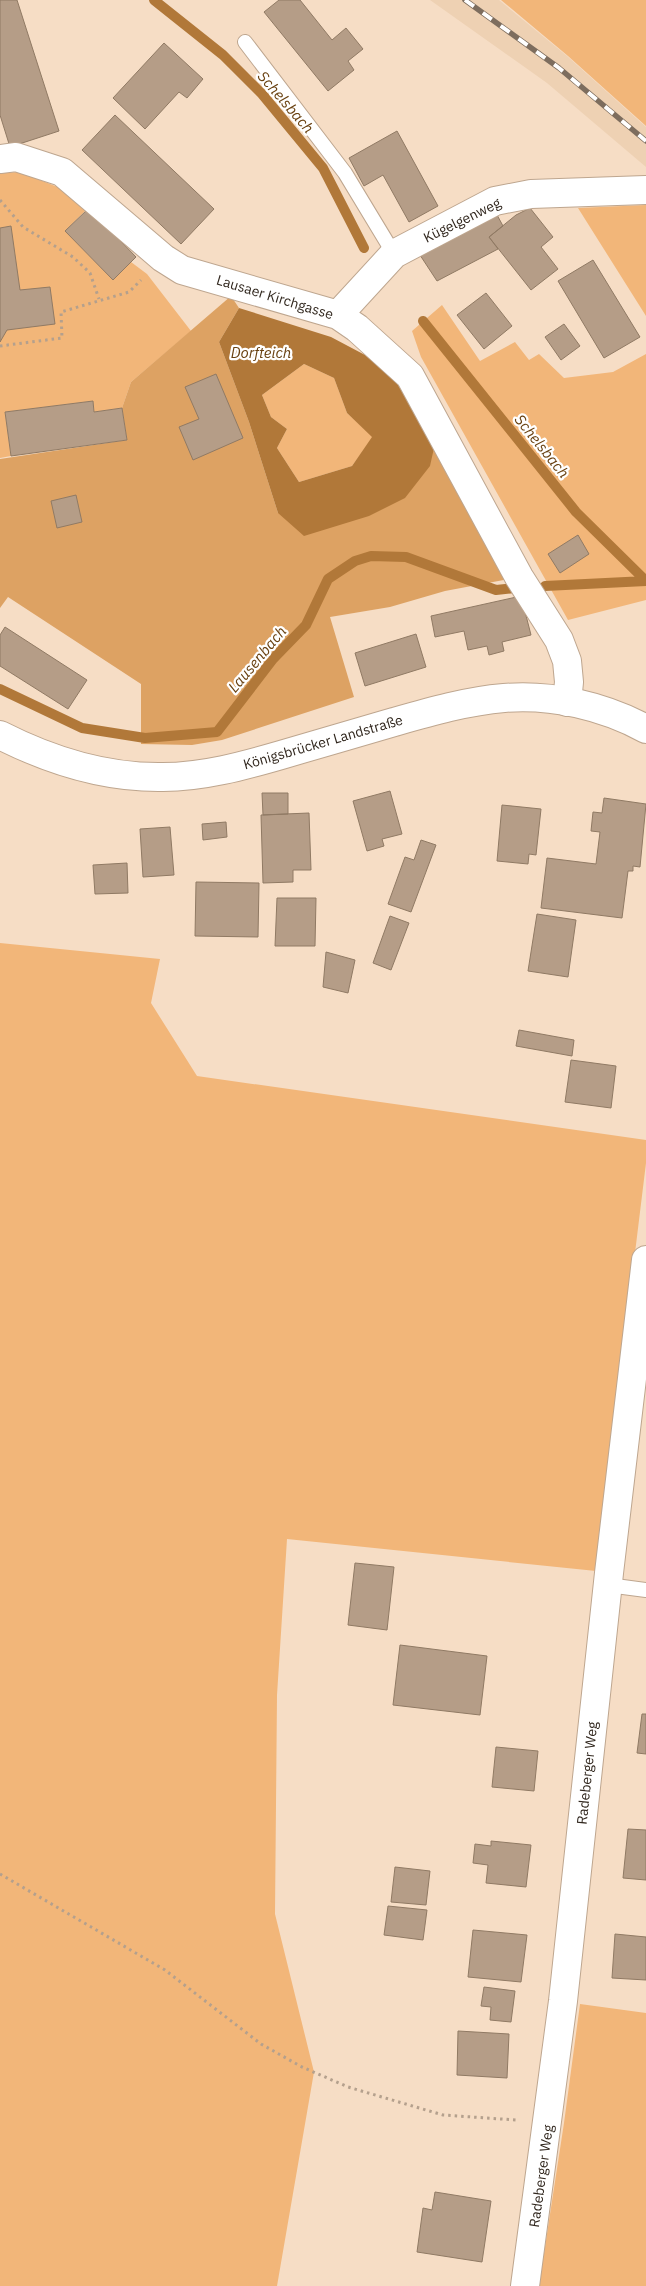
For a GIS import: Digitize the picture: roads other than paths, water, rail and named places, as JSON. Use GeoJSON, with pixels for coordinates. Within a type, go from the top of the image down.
{"type":"FeatureCollection","features":[{"type":"Feature","properties":{"kind":"street","name":"Lausaer Kirchgasse"},"geometry":{"type":"LineString","coordinates":[[0,159],[16,157],[62,172],[163,258],[182,270],[338,316],[357,328],[410,376],[519,577],[559,640],[567,661],[569,682],[567,702]]}},
{"type":"Feature","properties":{"kind":"street","name":"Kügelgenweg"},"geometry":{"type":"LineString","coordinates":[[338,316],[394,254],[495,202],[531,194],[646,190]]}},
{"type":"Feature","properties":{"kind":"street","name":"Königsbrücker Landstraße"},"geometry":{"type":"LineString","coordinates":[[0,735],[68,764],[113,774],[163,778],[205,773],[252,764],[433,711],[504,698],[567,702],[603,711],[646,729]]}},
{"type":"Feature","properties":{"kind":"street","name":"Radeberger Weg"},"geometry":{"type":"LineString","coordinates":[[525,2286],[548,2121],[646,1260]]}},
{"type":"Feature","properties":{"kind":"lane"},"geometry":{"type":"LineString","coordinates":[[245,42],[344,173],[394,254]]}},
{"type":"Feature","properties":{"kind":"lane"},"geometry":{"type":"LineString","coordinates":[[608,1585],[646,1590]]}},
{"type":"Feature","properties":{"kind":"water","name":"Dorfteich"},"geometry":{"type":"Polygon","coordinates":[[[239,308],[331,337],[365,355],[394,379],[426,427],[434,448],[430,466],[405,498],[369,516],[304,536],[278,513],[249,422],[219,342],[239,308]],[[304,364],[262,395],[271,417],[287,429],[277,448],[299,482],[352,466],[372,437],[347,413],[334,378],[304,364]]]}},
{"type":"Feature","properties":{"kind":"waterway","name":"Schelsbach"},"geometry":{"type":"LineString","coordinates":[[154,0],[223,55],[262,94],[323,168],[364,248]]}},
{"type":"Feature","properties":{"kind":"waterway","name":"Schelsbach"},"geometry":{"type":"LineString","coordinates":[[423,321],[576,512],[646,581]]}},
{"type":"Feature","properties":{"kind":"waterway","name":"Lausenbach"},"geometry":{"type":"LineString","coordinates":[[0,689],[82,728],[145,738],[217,732],[273,659],[306,625],[328,579],[355,561],[371,556],[406,557],[496,590],[516,588]]}},
{"type":"Feature","properties":{"kind":"waterway","name":"Lausenbach"},"geometry":{"type":"LineString","coordinates":[[545,586],[646,581]]}},
{"type":"Feature","properties":{"kind":"railway"},"geometry":{"type":"LineString","coordinates":[[465,0],[559,68],[646,141]]}}]}
